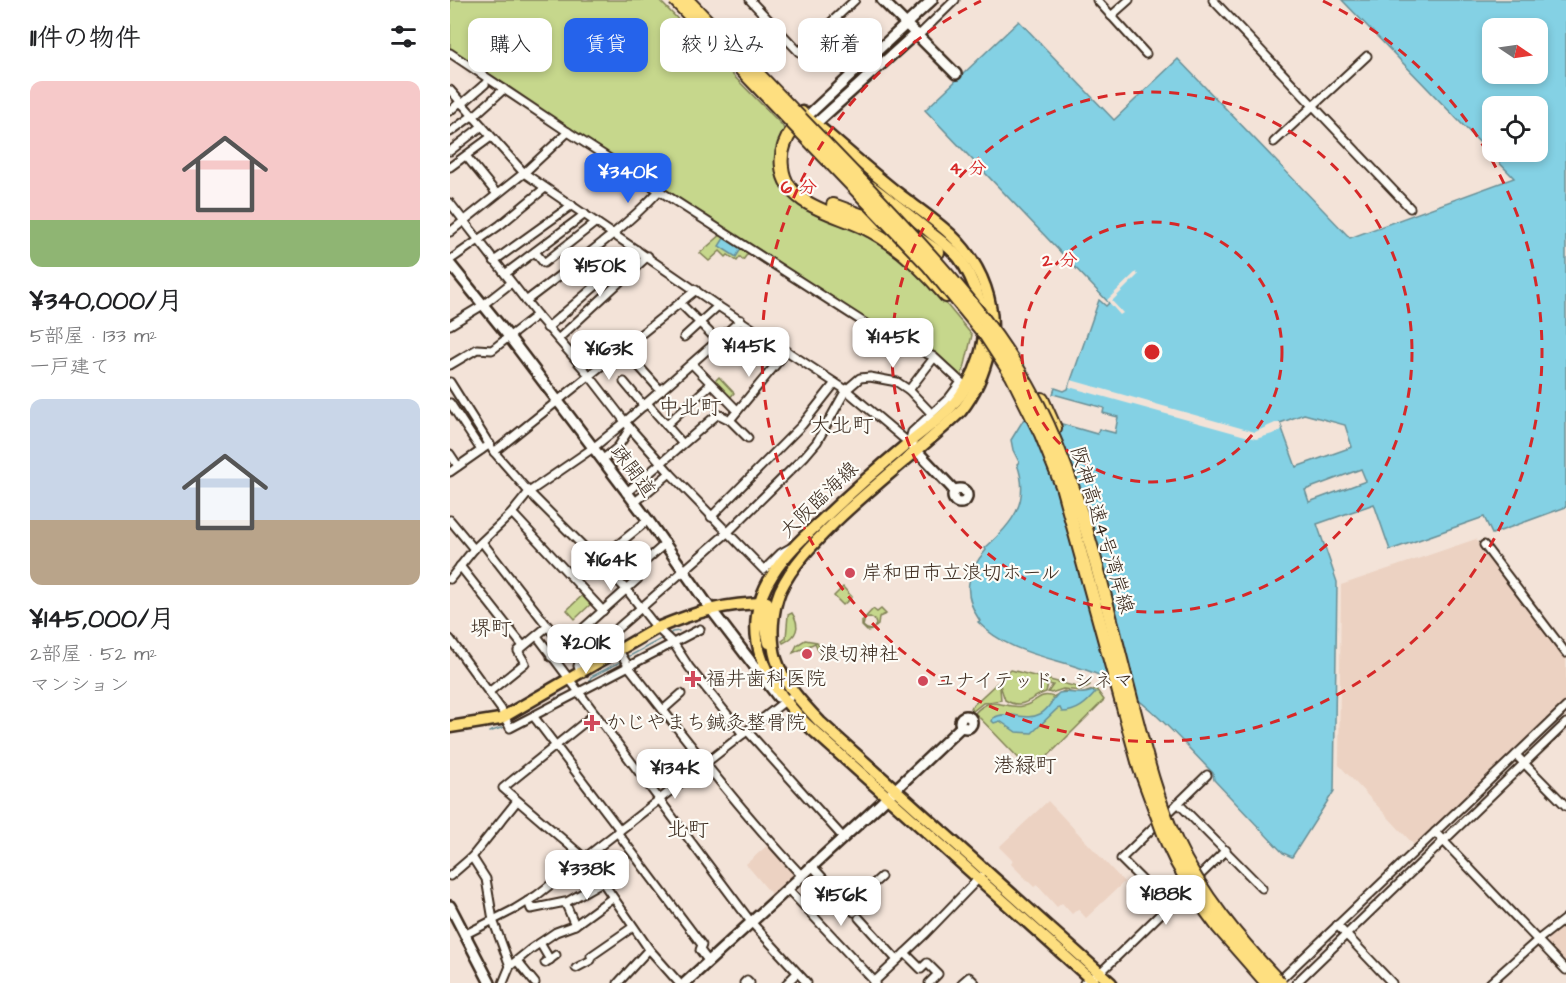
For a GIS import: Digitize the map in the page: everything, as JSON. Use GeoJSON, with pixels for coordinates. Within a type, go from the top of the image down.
{"type":"FeatureCollection","features":[{"type":"Feature","properties":{"kind":"highway","name":"阪神高速4号湾岸線"},"geometry":{"type":"LineString","coordinates":[[675,0],[941,280],[990,343],[1012,376],[1030,410],[1062,486],[1140,769],[1167,842],[1188,883],[1218,927],[1267,983]]}},
{"type":"Feature","properties":{"kind":"highway","name":"阪神高速4号湾岸線"},"geometry":{"type":"LineString","coordinates":[[687,0],[908,231],[971,302],[1007,351],[1034,397],[1052,434],[1075,491],[1149,767],[1167,820],[1186,860],[1209,899],[1278,983]]}},
{"type":"Feature","properties":{"kind":"highway"},"geometry":{"type":"LineString","coordinates":[[796,132],[785,141],[782,151],[782,171],[797,196],[871,231],[906,256],[926,274],[996,358],[1030,410]]}},
{"type":"Feature","properties":{"kind":"highway"},"geometry":{"type":"LineString","coordinates":[[796,132],[788,159],[791,175],[800,188],[813,197],[907,233],[938,252],[986,308],[1028,371],[1058,434],[1075,491]]}},
{"type":"Feature","properties":{"kind":"main road","name":"大阪臨海線"},"geometry":{"type":"LineString","coordinates":[[668,0],[796,132],[906,212],[949,248],[964,266],[985,318],[984,339],[972,376],[952,406],[878,482],[819,538],[794,569],[778,597],[772,635],[775,656],[784,677],[794,694],[891,793],[1092,979],[1111,983]]}},
{"type":"Feature","properties":{"kind":"main road","name":"大阪臨海線"},"geometry":{"type":"LineString","coordinates":[[694,0],[806,117],[950,234],[974,262],[991,308],[991,340],[980,382],[972,397],[961,411],[841,502],[797,543],[773,574],[756,631],[760,656],[784,702],[841,757],[891,793]]}},
{"type":"Feature","properties":{"kind":"main road"},"geometry":{"type":"LineString","coordinates":[[775,656],[766,634],[764,603],[789,563],[812,538],[819,538]]}},
{"type":"Feature","properties":{"kind":"main road"},"geometry":{"type":"LineString","coordinates":[[450,727],[494,722],[574,688],[580,672],[624,659],[710,608],[764,603]]}},
{"type":"Feature","properties":{"kind":"street"},"geometry":{"type":"LineString","coordinates":[[750,0],[800,52],[855,0]]}},
{"type":"Feature","properties":{"kind":"street"},"geometry":{"type":"LineString","coordinates":[[882,0],[956,74]]}},
{"type":"Feature","properties":{"kind":"street"},"geometry":{"type":"LineString","coordinates":[[796,132],[806,117],[934,0]]}},
{"type":"Feature","properties":{"kind":"street"},"geometry":{"type":"LineString","coordinates":[[917,34],[949,0]]}},
{"type":"Feature","properties":{"kind":"street"},"geometry":{"type":"LineString","coordinates":[[796,132],[816,124],[955,0]]}},
{"type":"Feature","properties":{"kind":"street"},"geometry":{"type":"LineString","coordinates":[[1097,0],[1146,54]]}},
{"type":"Feature","properties":{"kind":"street"},"geometry":{"type":"LineString","coordinates":[[1112,16],[1129,0]]}},
{"type":"Feature","properties":{"kind":"street"},"geometry":{"type":"LineString","coordinates":[[1213,0],[1410,208]]}},
{"type":"Feature","properties":{"kind":"street"},"geometry":{"type":"LineString","coordinates":[[450,53],[568,132],[871,327],[934,357],[961,382],[949,398],[912,432],[913,446]]}},
{"type":"Feature","properties":{"kind":"street"},"geometry":{"type":"LineString","coordinates":[[1274,142],[1367,56]]}},
{"type":"Feature","properties":{"kind":"street"},"geometry":{"type":"LineString","coordinates":[[450,111],[484,84]]}},
{"type":"Feature","properties":{"kind":"street"},"geometry":{"type":"LineString","coordinates":[[450,132],[473,116],[504,89]]}},
{"type":"Feature","properties":{"kind":"street"},"geometry":{"type":"LineString","coordinates":[[450,90],[524,173],[718,306],[846,390],[913,446],[955,490]]}},
{"type":"Feature","properties":{"kind":"street"},"geometry":{"type":"LineString","coordinates":[[450,151],[482,126]]}},
{"type":"Feature","properties":{"kind":"street"},"geometry":{"type":"LineString","coordinates":[[450,232],[524,173],[568,132]]}},
{"type":"Feature","properties":{"kind":"street"},"geometry":{"type":"LineString","coordinates":[[450,167],[491,136]]}},
{"type":"Feature","properties":{"kind":"street"},"geometry":{"type":"LineString","coordinates":[[466,156],[497,194]]}},
{"type":"Feature","properties":{"kind":"street"},"geometry":{"type":"LineString","coordinates":[[450,262],[544,188]]}},
{"type":"Feature","properties":{"kind":"street"},"geometry":{"type":"LineString","coordinates":[[525,301],[612,234],[659,191]]}},
{"type":"Feature","properties":{"kind":"street"},"geometry":{"type":"LineString","coordinates":[[450,203],[525,301],[589,375],[627,425],[711,517],[764,570],[781,553],[797,543]]}},
{"type":"Feature","properties":{"kind":"street"},"geometry":{"type":"LineString","coordinates":[[494,261],[572,205]]}},
{"type":"Feature","properties":{"kind":"street"},"geometry":{"type":"LineString","coordinates":[[504,274],[585,214]]}},
{"type":"Feature","properties":{"kind":"street"},"geometry":{"type":"LineString","coordinates":[[535,252],[544,263],[596,222]]}},
{"type":"Feature","properties":{"kind":"street"},"geometry":{"type":"LineString","coordinates":[[548,328],[637,250]]}},
{"type":"Feature","properties":{"kind":"street"},"geometry":{"type":"LineString","coordinates":[[558,339],[648,256]]}},
{"type":"Feature","properties":{"kind":"street","name":"疎開道"},"geometry":{"type":"LineString","coordinates":[[450,262],[666,543],[710,608],[776,695],[784,702]]}},
{"type":"Feature","properties":{"kind":"street"},"geometry":{"type":"LineString","coordinates":[[450,325],[483,305],[511,283]]}},
{"type":"Feature","properties":{"kind":"street"},"geometry":{"type":"LineString","coordinates":[[494,452],[696,290]]}},
{"type":"Feature","properties":{"kind":"street"},"geometry":{"type":"LineString","coordinates":[[680,303],[718,341]]}},
{"type":"Feature","properties":{"kind":"street"},"geometry":{"type":"LineString","coordinates":[[684,337],[718,306]]}},
{"type":"Feature","properties":{"kind":"street"},"geometry":{"type":"LineString","coordinates":[[450,365],[477,349],[492,350],[537,315]]}},
{"type":"Feature","properties":{"kind":"street"},"geometry":{"type":"LineString","coordinates":[[450,579],[455,568],[512,513],[529,492],[627,425],[661,391],[741,320]]}},
{"type":"Feature","properties":{"kind":"street"},"geometry":{"type":"LineString","coordinates":[[730,420],[787,351]]}},
{"type":"Feature","properties":{"kind":"street"},"geometry":{"type":"LineString","coordinates":[[909,390],[933,358]]}},
{"type":"Feature","properties":{"kind":"street"},"geometry":{"type":"LineString","coordinates":[[636,363],[661,391]]}},
{"type":"Feature","properties":{"kind":"street"},"geometry":{"type":"LineString","coordinates":[[692,364],[737,410]]}},
{"type":"Feature","properties":{"kind":"street"},"geometry":{"type":"LineString","coordinates":[[580,672],[579,662],[728,532],[817,442],[846,390],[855,381],[865,377],[897,382],[909,390],[931,413]]}},
{"type":"Feature","properties":{"kind":"street"},"geometry":{"type":"LineString","coordinates":[[450,382],[494,452],[529,492],[627,590],[747,734],[840,834]]}},
{"type":"Feature","properties":{"kind":"street"},"geometry":{"type":"LineString","coordinates":[[624,382],[682,443]]}},
{"type":"Feature","properties":{"kind":"street"},"geometry":{"type":"LineString","coordinates":[[711,517],[802,425],[835,383]]}},
{"type":"Feature","properties":{"kind":"street"},"geometry":{"type":"LineString","coordinates":[[666,425],[711,384]]}},
{"type":"Feature","properties":{"kind":"street"},"geometry":{"type":"LineString","coordinates":[[450,403],[481,450]]}},
{"type":"Feature","properties":{"kind":"street"},"geometry":{"type":"LineString","coordinates":[[626,493],[718,414],[730,420],[748,438]]}},
{"type":"Feature","properties":{"kind":"street"},"geometry":{"type":"LineString","coordinates":[[602,460],[618,447],[627,425]]}},
{"type":"Feature","properties":{"kind":"street"},"geometry":{"type":"LineString","coordinates":[[450,471],[490,444]]}},
{"type":"Feature","properties":{"kind":"street"},"geometry":{"type":"LineString","coordinates":[[450,454],[458,466]]}},
{"type":"Feature","properties":{"kind":"street"},"geometry":{"type":"LineString","coordinates":[[634,503],[670,473]]}},
{"type":"Feature","properties":{"kind":"street"},"geometry":{"type":"LineString","coordinates":[[512,513],[603,611]]}},
{"type":"Feature","properties":{"kind":"street"},"geometry":{"type":"LineString","coordinates":[[450,520],[474,549]]}},
{"type":"Feature","properties":{"kind":"street"},"geometry":{"type":"LineString","coordinates":[[598,561],[648,520]]}},
{"type":"Feature","properties":{"kind":"street"},"geometry":{"type":"LineString","coordinates":[[482,542],[562,646]]}},
{"type":"Feature","properties":{"kind":"street"},"geometry":{"type":"LineString","coordinates":[[551,657],[627,590],[638,579],[632,573],[666,543]]}},
{"type":"Feature","properties":{"kind":"street"},"geometry":{"type":"LineString","coordinates":[[1484,545],[1566,653]]}},
{"type":"Feature","properties":{"kind":"street"},"geometry":{"type":"LineString","coordinates":[[455,568],[523,646]]}},
{"type":"Feature","properties":{"kind":"street"},"geometry":{"type":"LineString","coordinates":[[489,692],[525,663],[518,651],[548,626]]}},
{"type":"Feature","properties":{"kind":"street"},"geometry":{"type":"LineString","coordinates":[[450,639],[489,692],[510,729],[534,717],[574,688],[666,636],[700,629]]}},
{"type":"Feature","properties":{"kind":"street"},"geometry":{"type":"LineString","coordinates":[[537,636],[751,922],[807,983]]}},
{"type":"Feature","properties":{"kind":"street"},"geometry":{"type":"LineString","coordinates":[[624,659],[705,764],[770,843],[801,876]]}},
{"type":"Feature","properties":{"kind":"street"},"geometry":{"type":"LineString","coordinates":[[663,710],[681,694]]}},
{"type":"Feature","properties":{"kind":"street"},"geometry":{"type":"LineString","coordinates":[[464,935],[528,901],[747,734],[794,694]]}},
{"type":"Feature","properties":{"kind":"street"},"geometry":{"type":"LineString","coordinates":[[1278,983],[1566,707]]}},
{"type":"Feature","properties":{"kind":"street"},"geometry":{"type":"LineString","coordinates":[[596,714],[503,788],[584,857],[649,949],[679,983]]}},
{"type":"Feature","properties":{"kind":"street"},"geometry":{"type":"LineString","coordinates":[[534,717],[702,945],[700,950],[709,962]]}},
{"type":"Feature","properties":{"kind":"street"},"geometry":{"type":"LineString","coordinates":[[1296,983],[1566,723]]}},
{"type":"Feature","properties":{"kind":"street"},"geometry":{"type":"LineString","coordinates":[[685,983],[962,726]]}},
{"type":"Feature","properties":{"kind":"street"},"geometry":{"type":"LineString","coordinates":[[1516,755],[1566,806]]}},
{"type":"Feature","properties":{"kind":"street"},"geometry":{"type":"LineString","coordinates":[[1168,906],[1121,859],[1207,775]]}},
{"type":"Feature","properties":{"kind":"street"},"geometry":{"type":"LineString","coordinates":[[450,876],[472,856],[517,801]]}},
{"type":"Feature","properties":{"kind":"street"},"geometry":{"type":"LineString","coordinates":[[1178,803],[1262,888]]}},
{"type":"Feature","properties":{"kind":"street"},"geometry":{"type":"LineString","coordinates":[[1435,832],[1566,970]]}},
{"type":"Feature","properties":{"kind":"street"},"geometry":{"type":"LineString","coordinates":[[1092,979],[1226,850]]}},
{"type":"Feature","properties":{"kind":"street"},"geometry":{"type":"LineString","coordinates":[[472,856],[486,879],[493,920],[510,966]]}},
{"type":"Feature","properties":{"kind":"street"},"geometry":{"type":"LineString","coordinates":[[812,866],[897,960]]}},
{"type":"Feature","properties":{"kind":"street"},"geometry":{"type":"LineString","coordinates":[[788,889],[874,982],[982,875]]}},
{"type":"Feature","properties":{"kind":"street"},"geometry":{"type":"LineString","coordinates":[[854,912],[881,877]]}},
{"type":"Feature","properties":{"kind":"street"},"geometry":{"type":"LineString","coordinates":[[528,901],[531,909],[565,903],[602,882]]}},
{"type":"Feature","properties":{"kind":"street"},"geometry":{"type":"LineString","coordinates":[[503,983],[510,966],[540,943],[575,925],[612,898]]}},
{"type":"Feature","properties":{"kind":"street"},"geometry":{"type":"LineString","coordinates":[[565,903],[575,925]]}},
{"type":"Feature","properties":{"kind":"street"},"geometry":{"type":"LineString","coordinates":[[450,906],[490,983]]}},
{"type":"Feature","properties":{"kind":"street"},"geometry":{"type":"LineString","coordinates":[[1490,983],[1566,918]]}},
{"type":"Feature","properties":{"kind":"street"},"geometry":{"type":"LineString","coordinates":[[1337,925],[1392,983]]}},
{"type":"Feature","properties":{"kind":"street"},"geometry":{"type":"LineString","coordinates":[[576,968],[633,927]]}},
{"type":"Feature","properties":{"kind":"street"},"geometry":{"type":"LineString","coordinates":[[540,943],[550,959]]}},
{"type":"Feature","properties":{"kind":"street"},"geometry":{"type":"LineString","coordinates":[[618,983],[649,949]]}},
{"type":"Feature","properties":{"kind":"street"},"geometry":{"type":"LineString","coordinates":[[905,953],[921,969],[927,963],[938,974],[929,983]]}},
{"type":"Feature","properties":{"kind":"street"},"geometry":{"type":"LineString","coordinates":[[517,961],[536,983]]}},
{"type":"Feature","properties":{"kind":"street"},"geometry":{"type":"LineString","coordinates":[[787,983],[797,973]]}},
{"type":"Feature","properties":{"kind":"street"},"geometry":{"type":"LineString","coordinates":[[962,983],[969,977],[975,983]]}},
{"type":"Feature","properties":{"kind":"street"},"geometry":{"type":"LineString","coordinates":[[744,983],[747,980],[750,983]]}},
{"type":"Feature","properties":{"kind":"shaded area"},"geometry":{"type":"Polygon","coordinates":[[[1476,539],[1566,657],[1566,701],[1415,846],[1339,765],[1341,585],[1476,539]]]}},
{"type":"Feature","properties":{"kind":"shaded area"},"geometry":{"type":"Polygon","coordinates":[[[1048,801],[1124,882],[1086,918],[1078,909],[1072,914],[1062,903],[1057,907],[1037,885],[1034,887],[1011,864],[1013,861],[999,847],[1048,801]]]}},
{"type":"Feature","properties":{"kind":"shaded area"},"geometry":{"type":"Polygon","coordinates":[[[769,844],[795,874],[772,895],[746,864],[769,844]]]}},
{"type":"Feature","properties":{"kind":"shaded area"},"geometry":{"type":"Polygon","coordinates":[[[1566,924],[1566,965],[1547,945],[1549,937],[1566,924]]]}},
{"type":"Feature","properties":{"kind":"green space"},"geometry":{"type":"Polygon","coordinates":[[[450,0],[659,0],[677,18],[660,18],[660,72],[730,72],[782,125],[785,131],[778,149],[782,183],[891,249],[932,287],[972,335],[964,369],[959,379],[935,355],[880,329],[651,185],[483,72],[552,72],[552,18],[468,18],[468,62],[450,50],[450,0]]]}},
{"type":"Feature","properties":{"kind":"green space"},"geometry":{"type":"Polygon","coordinates":[[[722,234],[749,252],[743,260],[740,257],[737,261],[728,255],[726,257],[720,251],[709,261],[700,253],[722,234]]]}},
{"type":"Feature","properties":{"kind":"green space"},"geometry":{"type":"Polygon","coordinates":[[[719,377],[734,393],[729,399],[713,383],[719,377]]]}},
{"type":"Feature","properties":{"kind":"green space"},"geometry":{"type":"Polygon","coordinates":[[[843,587],[852,597],[843,605],[834,596],[843,587]]]}},
{"type":"Feature","properties":{"kind":"green space"},"geometry":{"type":"Polygon","coordinates":[[[586,592],[593,602],[575,619],[567,610],[586,592]]]}},
{"type":"Feature","properties":{"kind":"green space"},"geometry":{"type":"Polygon","coordinates":[[[873,609],[877,612],[881,609],[886,614],[879,617],[878,625],[874,628],[876,624],[874,619],[865,618],[863,626],[872,630],[867,631],[862,626],[862,621],[873,609]]]}},
{"type":"Feature","properties":{"kind":"green space"},"geometry":{"type":"Polygon","coordinates":[[[792,613],[796,622],[796,631],[792,638],[783,643],[782,641],[786,638],[788,615],[792,613]]]}},
{"type":"Feature","properties":{"kind":"green space"},"geometry":{"type":"Polygon","coordinates":[[[805,640],[817,642],[824,650],[820,654],[815,643],[793,653],[797,645],[805,640]]]}},
{"type":"Feature","properties":{"kind":"green space"},"geometry":{"type":"Polygon","coordinates":[[[1011,670],[1077,687],[1086,682],[1090,685],[1081,691],[1063,689],[1051,693],[1048,692],[1053,685],[1048,684],[1046,692],[1022,704],[1011,703],[1005,700],[999,682],[1011,670]]]}},
{"type":"Feature","properties":{"kind":"green space"},"geometry":{"type":"Polygon","coordinates":[[[997,683],[1001,700],[983,703],[973,711],[970,708],[997,683]]]}},
{"type":"Feature","properties":{"kind":"green space"},"geometry":{"type":"Polygon","coordinates":[[[1096,689],[1104,700],[1032,772],[975,713],[987,704],[1016,707],[1031,703],[1041,697],[1053,697],[1064,691],[1081,694],[1096,689]]]}},
{"type":"Feature","properties":{"kind":"water"},"geometry":{"type":"Polygon","coordinates":[[[1342,0],[1566,0],[1566,507],[1492,534],[1484,517],[1390,550],[1374,504],[1317,524],[1337,582],[1334,791],[1292,857],[1283,853],[1214,780],[1213,773],[1162,720],[1134,696],[1087,670],[1021,650],[1006,643],[991,634],[978,622],[980,621],[974,611],[969,593],[971,575],[986,550],[985,548],[1011,521],[1020,501],[1022,490],[1017,464],[1019,462],[1011,440],[1027,414],[1097,434],[1099,429],[1115,433],[1118,417],[1103,413],[1104,408],[1053,394],[1055,388],[1064,391],[1068,389],[1099,300],[1106,306],[1109,303],[925,110],[1019,21],[1114,120],[1178,59],[1350,238],[1514,178],[1499,162],[1548,162],[1548,96],[1482,96],[1482,145],[1342,0]],[[1304,414],[1280,423],[1296,467],[1352,447],[1345,425],[1304,414]],[[1361,469],[1305,490],[1309,502],[1366,481],[1361,469]]]}},
{"type":"Feature","properties":{"kind":"water"},"geometry":{"type":"Polygon","coordinates":[[[724,238],[741,249],[736,257],[719,246],[724,238]]]}},
{"type":"Feature","properties":{"kind":"water"},"geometry":{"type":"Polygon","coordinates":[[[1096,692],[1081,706],[1067,712],[1062,712],[1060,708],[1057,709],[1032,733],[1016,732],[1000,721],[994,723],[992,721],[993,718],[1005,715],[1028,717],[1040,714],[1059,693],[1096,692]]]}},
{"type":"Feature","properties":{"kind":"pier"},"geometry":{"type":"Polygon","coordinates":[[[1136,272],[1138,275],[1112,301],[1123,313],[1120,315],[1107,300],[1136,272]]]}},
{"type":"Feature","properties":{"kind":"pier"},"geometry":{"type":"Polygon","coordinates":[[[1071,380],[1255,432],[1275,423],[1280,423],[1282,429],[1256,439],[1069,387],[1071,380]]]}},
{"type":"Feature","properties":{"kind":"waterway"},"geometry":{"type":"LineString","coordinates":[[668,636],[672,632],[679,631]]}},
{"type":"Feature","properties":{"kind":"waterway"},"geometry":{"type":"LineString","coordinates":[[626,658],[663,638]]}},
{"type":"Feature","properties":{"kind":"waterway"},"geometry":{"type":"LineString","coordinates":[[578,687],[589,683],[591,677],[622,661]]}},
{"type":"Feature","properties":{"kind":"waterway"},"geometry":{"type":"LineString","coordinates":[[538,711],[560,696],[567,694]]}},
{"type":"Feature","properties":{"kind":"waterway"},"geometry":{"type":"LineString","coordinates":[[489,732],[504,727]]}},
{"type":"Feature","properties":{"kind":"place","name":"岸和田市立浪切ホール"},"geometry":{"type":"Point","coordinates":[850,573]}},
{"type":"Feature","properties":{"kind":"place","name":"浪切神社"},"geometry":{"type":"Point","coordinates":[807,654]}},
{"type":"Feature","properties":{"kind":"place","name":"福井歯科医院"},"geometry":{"type":"Point","coordinates":[693,679]}},
{"type":"Feature","properties":{"kind":"place","name":"ユナイテッド・シネマ"},"geometry":{"type":"Point","coordinates":[923,681]}},
{"type":"Feature","properties":{"kind":"place","name":"かじやまち鍼灸整骨院"},"geometry":{"type":"Point","coordinates":[592,723]}},
{"type":"Feature","properties":{"kind":"district","name":"中北町"},"geometry":{"type":"Point","coordinates":[690,407]}},
{"type":"Feature","properties":{"kind":"district","name":"大北町"},"geometry":{"type":"Point","coordinates":[842,425]}},
{"type":"Feature","properties":{"kind":"district","name":"堺町"},"geometry":{"type":"Point","coordinates":[491,628]}},
{"type":"Feature","properties":{"kind":"district","name":"港緑町"},"geometry":{"type":"Point","coordinates":[1025,765]}},
{"type":"Feature","properties":{"kind":"district","name":"北町"},"geometry":{"type":"Point","coordinates":[688,829]}}]}
